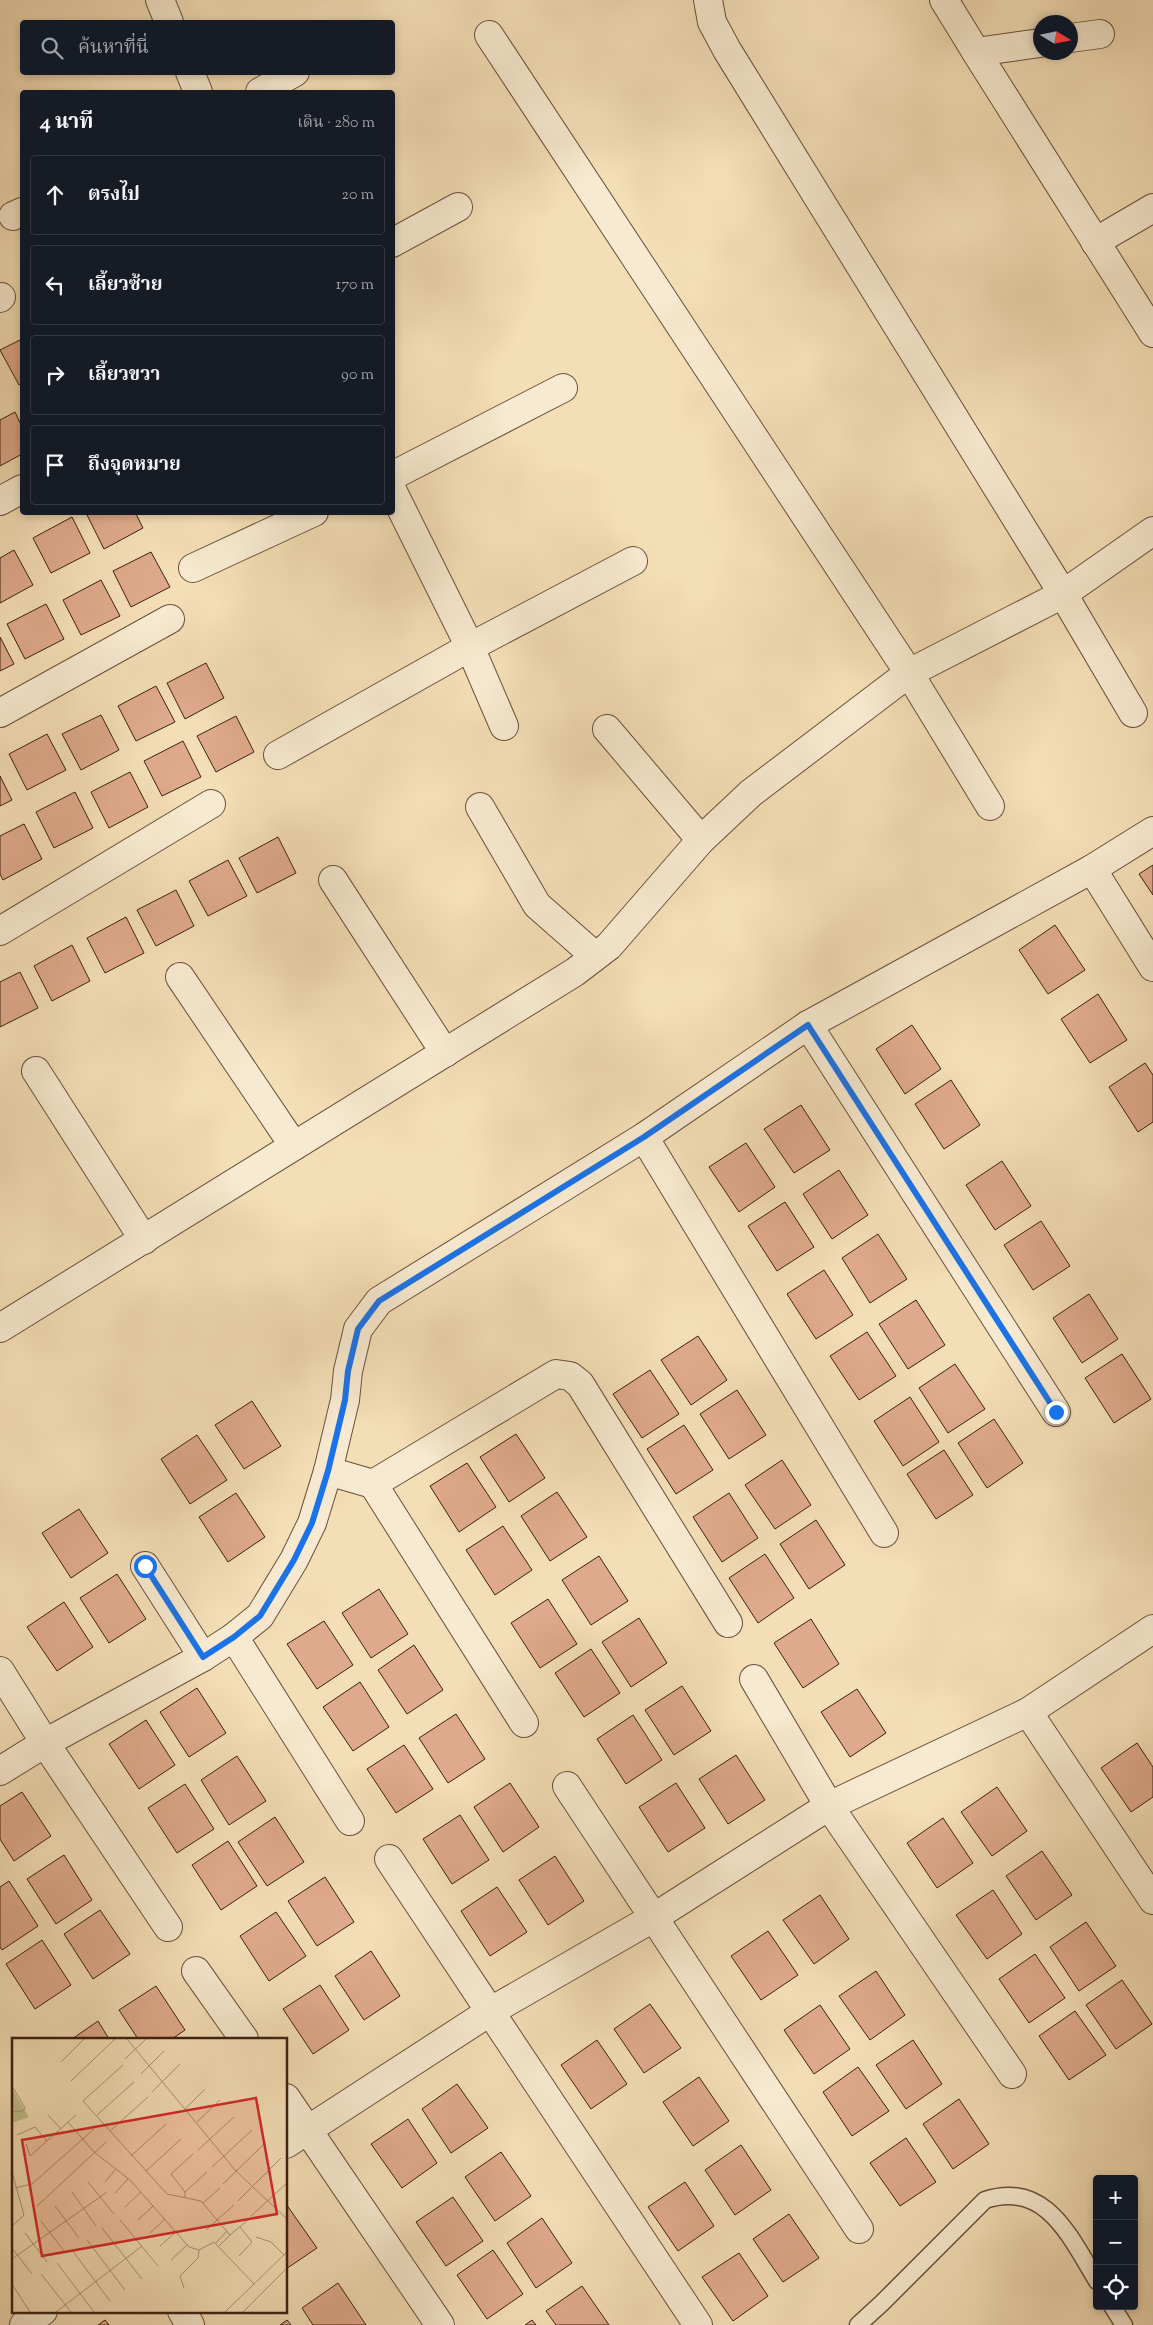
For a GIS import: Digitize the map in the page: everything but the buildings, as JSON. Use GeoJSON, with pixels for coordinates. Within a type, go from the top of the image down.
{"type":"FeatureCollection","features":[{"type":"Feature","properties":{"kind":"street"},"geometry":{"type":"LineString","coordinates":[[160,0],[168,20]]}},
{"type":"Feature","properties":{"kind":"street"},"geometry":{"type":"LineString","coordinates":[[708,0],[712,22],[727,50],[1063,594],[1133,713]]}},
{"type":"Feature","properties":{"kind":"street"},"geometry":{"type":"LineString","coordinates":[[944,0],[1153,333]]}},
{"type":"Feature","properties":{"kind":"street"},"geometry":{"type":"LineString","coordinates":[[1078,37],[1100,34]]}},
{"type":"Feature","properties":{"kind":"street"},"geometry":{"type":"LineString","coordinates":[[489,35],[909,673],[990,806]]}},
{"type":"Feature","properties":{"kind":"street"},"geometry":{"type":"LineString","coordinates":[[976,52],[1033,44]]}},
{"type":"Feature","properties":{"kind":"street"},"geometry":{"type":"LineString","coordinates":[[191,75],[197,90]]}},
{"type":"Feature","properties":{"kind":"street"},"geometry":{"type":"LineString","coordinates":[[264,90],[290,75]]}},
{"type":"Feature","properties":{"kind":"street"},"geometry":{"type":"LineString","coordinates":[[395,241],[458,207]]}},
{"type":"Feature","properties":{"kind":"street"},"geometry":{"type":"LineString","coordinates":[[1095,242],[1153,208]]}},
{"type":"Feature","properties":{"kind":"street"},"geometry":{"type":"LineString","coordinates":[[395,474],[563,388]]}},
{"type":"Feature","properties":{"kind":"street"},"geometry":{"type":"LineString","coordinates":[[0,502],[20,490]]}},
{"type":"Feature","properties":{"kind":"street"},"geometry":{"type":"LineString","coordinates":[[395,496],[470,647],[504,726]]}},
{"type":"Feature","properties":{"kind":"street"},"geometry":{"type":"LineString","coordinates":[[193,568],[308,515]]}},
{"type":"Feature","properties":{"kind":"street"},"geometry":{"type":"LineString","coordinates":[[2,1323],[144,1240],[576,972],[608,946],[701,840],[751,793],[909,673],[1063,594],[1153,531]]}},
{"type":"Feature","properties":{"kind":"street"},"geometry":{"type":"LineString","coordinates":[[278,754],[470,647],[633,561]]}},
{"type":"Feature","properties":{"kind":"street"},"geometry":{"type":"LineString","coordinates":[[0,713],[170,619]]}},
{"type":"Feature","properties":{"kind":"street"},"geometry":{"type":"LineString","coordinates":[[607,729],[701,840]]}},
{"type":"Feature","properties":{"kind":"street"},"geometry":{"type":"LineString","coordinates":[[0,931],[211,804]]}},
{"type":"Feature","properties":{"kind":"street"},"geometry":{"type":"LineString","coordinates":[[480,807],[537,906],[595,956]]}},
{"type":"Feature","properties":{"kind":"street"},"geometry":{"type":"LineString","coordinates":[[0,1771],[45,1743],[203,1657],[234,1637],[260,1616],[294,1560],[312,1523],[328,1471],[345,1400],[348,1371],[358,1329],[379,1301],[644,1137],[808,1025],[1092,869],[1153,831]]}},
{"type":"Feature","properties":{"kind":"street"},"geometry":{"type":"LineString","coordinates":[[1092,869],[1153,967]]}},
{"type":"Feature","properties":{"kind":"street"},"geometry":{"type":"LineString","coordinates":[[333,880],[445,1053]]}},
{"type":"Feature","properties":{"kind":"street"},"geometry":{"type":"LineString","coordinates":[[180,977],[294,1146]]}},
{"type":"Feature","properties":{"kind":"street"},"geometry":{"type":"LineString","coordinates":[[808,1025],[1056,1412]]}},
{"type":"Feature","properties":{"kind":"street"},"geometry":{"type":"LineString","coordinates":[[36,1071],[144,1240]]}},
{"type":"Feature","properties":{"kind":"street"},"geometry":{"type":"LineString","coordinates":[[644,1137],[884,1533]]}},
{"type":"Feature","properties":{"kind":"street"},"geometry":{"type":"LineString","coordinates":[[373,1484],[556,1374],[570,1376],[580,1384],[728,1623]]}},
{"type":"Feature","properties":{"kind":"street"},"geometry":{"type":"LineString","coordinates":[[328,1471],[373,1484],[524,1723]]}},
{"type":"Feature","properties":{"kind":"street"},"geometry":{"type":"LineString","coordinates":[[145,1566],[203,1657]]}},
{"type":"Feature","properties":{"kind":"street"},"geometry":{"type":"LineString","coordinates":[[297,2136],[491,2011],[653,1918],[829,1806],[1028,1712],[1153,1629]]}},
{"type":"Feature","properties":{"kind":"street"},"geometry":{"type":"LineString","coordinates":[[234,1637],[350,1821]]}},
{"type":"Feature","properties":{"kind":"street"},"geometry":{"type":"LineString","coordinates":[[0,1671],[45,1743],[168,1927]]}},
{"type":"Feature","properties":{"kind":"street"},"geometry":{"type":"LineString","coordinates":[[754,1679],[829,1806],[1012,2074]]}},
{"type":"Feature","properties":{"kind":"street"},"geometry":{"type":"LineString","coordinates":[[1028,1712],[1153,1900]]}},
{"type":"Feature","properties":{"kind":"street"},"geometry":{"type":"LineString","coordinates":[[567,1786],[859,2230]]}},
{"type":"Feature","properties":{"kind":"street"},"geometry":{"type":"LineString","coordinates":[[389,1859],[698,2325]]}},
{"type":"Feature","properties":{"kind":"street"},"geometry":{"type":"LineString","coordinates":[[196,1971],[243,2038]]}},
{"type":"Feature","properties":{"kind":"street"},"geometry":{"type":"LineString","coordinates":[[288,2105],[297,2136],[440,2325]]}},
{"type":"Feature","properties":{"kind":"street"},"geometry":{"type":"LineString","coordinates":[[24,2325],[42,2312]]}},
{"type":"Feature","properties":{"kind":"street"},"geometry":{"type":"LineString","coordinates":[[183,2312],[190,2325]]}},
{"type":"Feature","properties":{"kind":"lane"},"geometry":{"type":"LineString","coordinates":[[858,2325],[985,2200],[997,2196],[1023,2196],[1036,2202],[1054,2215],[1093,2275]]}},
{"type":"Feature","properties":{"kind":"lane"},"geometry":{"type":"LineString","coordinates":[[1115,2310],[1124,2325]]}},
{"type":"Feature","properties":{"kind":"route"},"geometry":{"type":"LineString","coordinates":[[145,1566],[203,1657],[234,1637],[260,1616],[294,1560],[312,1523],[328,1471],[345,1400],[348,1371],[358,1329],[379,1301],[644,1137],[808,1025],[1056,1412]]}}]}
